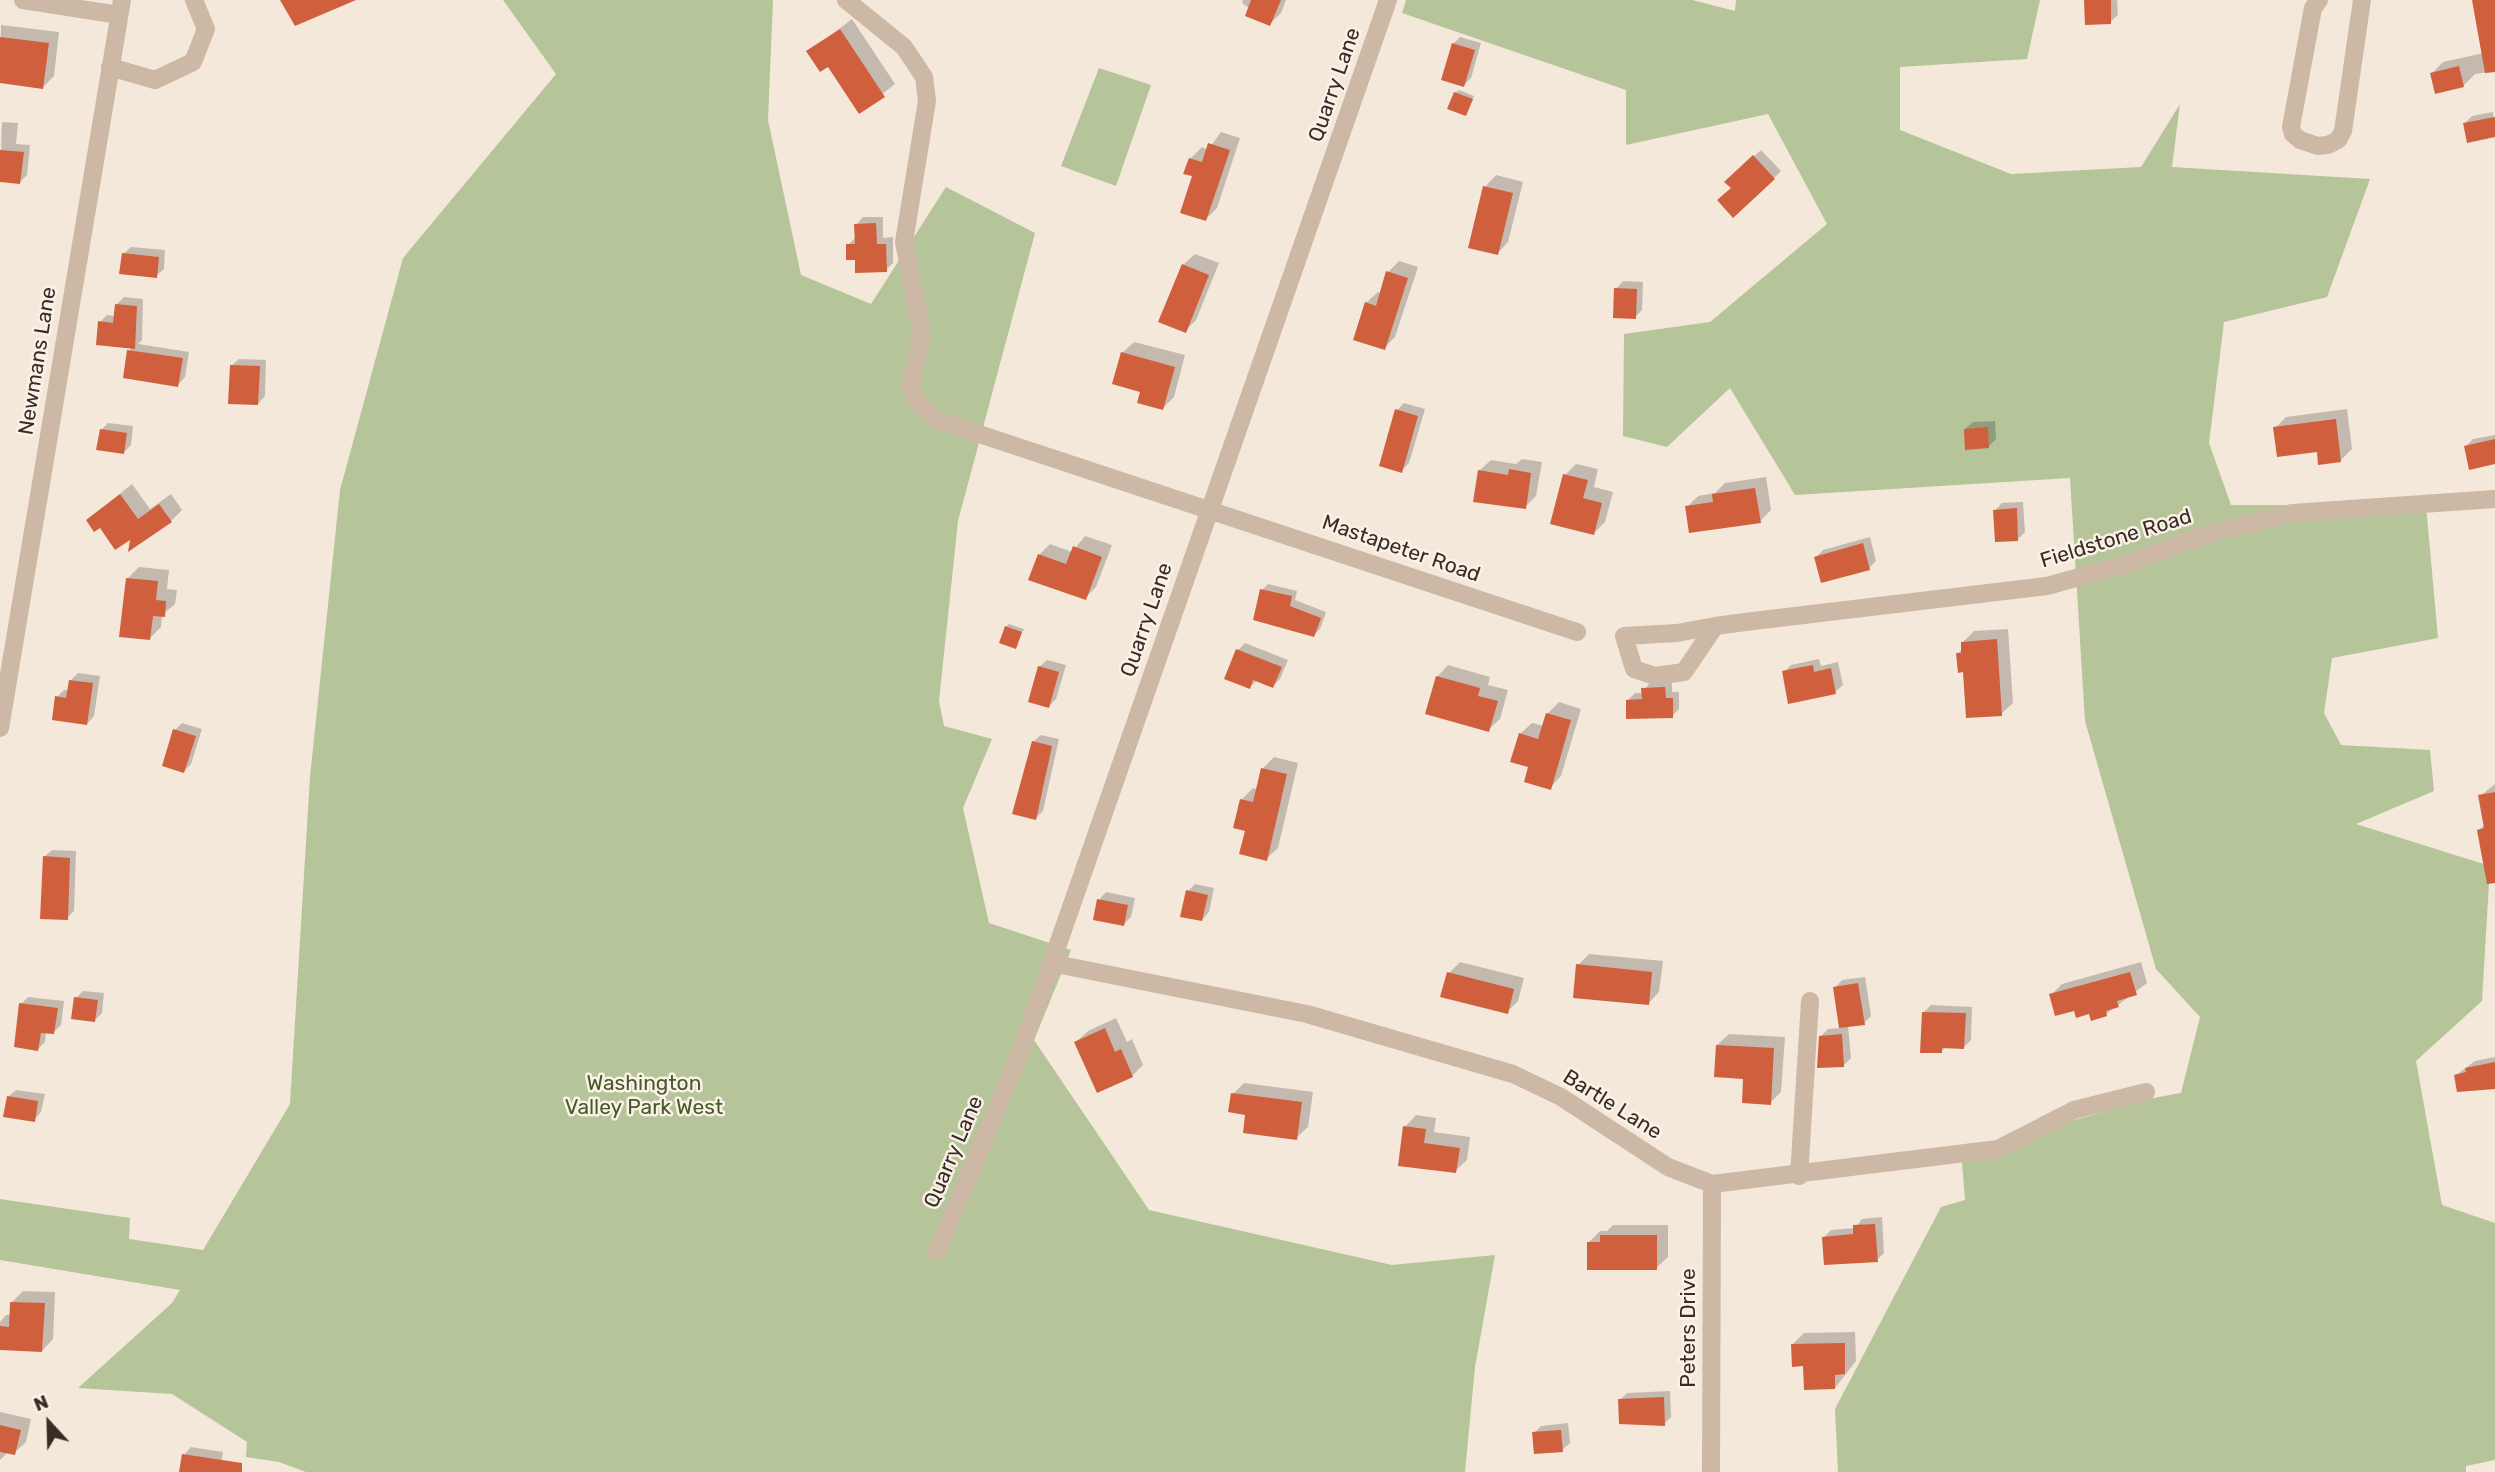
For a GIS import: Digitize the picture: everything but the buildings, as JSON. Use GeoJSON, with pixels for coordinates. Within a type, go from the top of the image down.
{"type":"FeatureCollection","features":[{"type":"Feature","properties":{"kind":"street"},"geometry":{"type":"LineString","coordinates":[[23,0],[120,8]]}},
{"type":"Feature","properties":{"kind":"street"},"geometry":{"type":"LineString","coordinates":[[110,67],[155,80],[193,62],[206,29],[194,0]]}},
{"type":"Feature","properties":{"kind":"street","name":"Mastapeter Road"},"geometry":{"type":"LineString","coordinates":[[846,0],[904,47],[924,77],[924,124],[904,242],[922,334],[910,386],[920,405],[937,420],[1210,508],[1577,632]]}},
{"type":"Feature","properties":{"kind":"street","name":"Quarry Lane"},"geometry":{"type":"LineString","coordinates":[[937,1251],[1020,1053],[1388,0]]}},
{"type":"Feature","properties":{"kind":"street"},"geometry":{"type":"LineString","coordinates":[[2319,0],[2313,8],[2291,127],[2293,134],[2300,140],[2318,146],[2338,140],[2343,131],[2360,0]]}},
{"type":"Feature","properties":{"kind":"street","name":"Newmans Lane"},"geometry":{"type":"LineString","coordinates":[[0,728],[120,8]]}},
{"type":"Feature","properties":{"kind":"street","name":"Fieldstone Road"},"geometry":{"type":"LineString","coordinates":[[1715,626],[1684,672],[1655,676],[1634,669],[1623,636],[1677,634],[1715,626],[2047,586],[2126,565],[2214,533],[2292,513],[2495,499]]}},
{"type":"Feature","properties":{"kind":"street","name":"Bartle Lane"},"geometry":{"type":"LineString","coordinates":[[1051,963],[1307,1014],[1513,1074],[1561,1097],[1668,1167],[1712,1184],[1997,1149],[2074,1110],[2146,1092]]}},
{"type":"Feature","properties":{"kind":"street"},"geometry":{"type":"LineString","coordinates":[[1800,1175],[1810,1001]]}},
{"type":"Feature","properties":{"kind":"street","name":"Peters Drive"},"geometry":{"type":"LineString","coordinates":[[1711,1472],[1712,1184]]}},
{"type":"Feature","properties":{"kind":"green space","name":"Washington Valley Park West"},"geometry":{"type":"Polygon","coordinates":[[[503,0],[773,0],[768,120],[801,275],[871,304],[946,187],[1035,233],[958,521],[939,701],[944,726],[992,739],[963,808],[989,923],[1071,950],[1034,1040],[1149,1210],[1392,1265],[1495,1255],[1475,1367],[1465,1472],[306,1472],[279,1462],[246,1457],[247,1442],[172,1394],[78,1388],[172,1303],[180,1290],[0,1260],[0,1199],[130,1218],[129,1239],[203,1250],[290,1104],[310,777],[340,490],[403,258],[556,74],[503,0]]]}},
{"type":"Feature","properties":{"kind":"green space"},"geometry":{"type":"Polygon","coordinates":[[[1406,0],[1692,0],[1735,11],[1736,0],[2040,0],[2027,59],[1900,67],[1900,130],[2011,174],[2141,167],[2180,104],[2172,167],[2370,179],[2327,297],[2224,322],[2209,443],[2231,505],[2426,505],[2438,638],[2332,658],[2324,713],[2341,745],[2430,750],[2434,791],[2356,824],[2490,866],[2482,1001],[2416,1061],[2442,1205],[2495,1223],[2495,1460],[2466,1466],[2466,1472],[1838,1472],[1835,1409],[1941,1207],[1965,1200],[1962,1162],[2064,1123],[2148,1099],[2181,1093],[2200,1017],[2156,969],[2085,721],[2070,478],[1795,495],[1730,388],[1667,447],[1623,436],[1624,334],[1710,322],[1827,224],[1768,114],[1626,145],[1626,90],[1402,13],[1406,0]]]}},
{"type":"Feature","properties":{"kind":"green space"},"geometry":{"type":"Polygon","coordinates":[[[1099,68],[1151,85],[1116,186],[1061,166],[1099,68]]]}}]}
